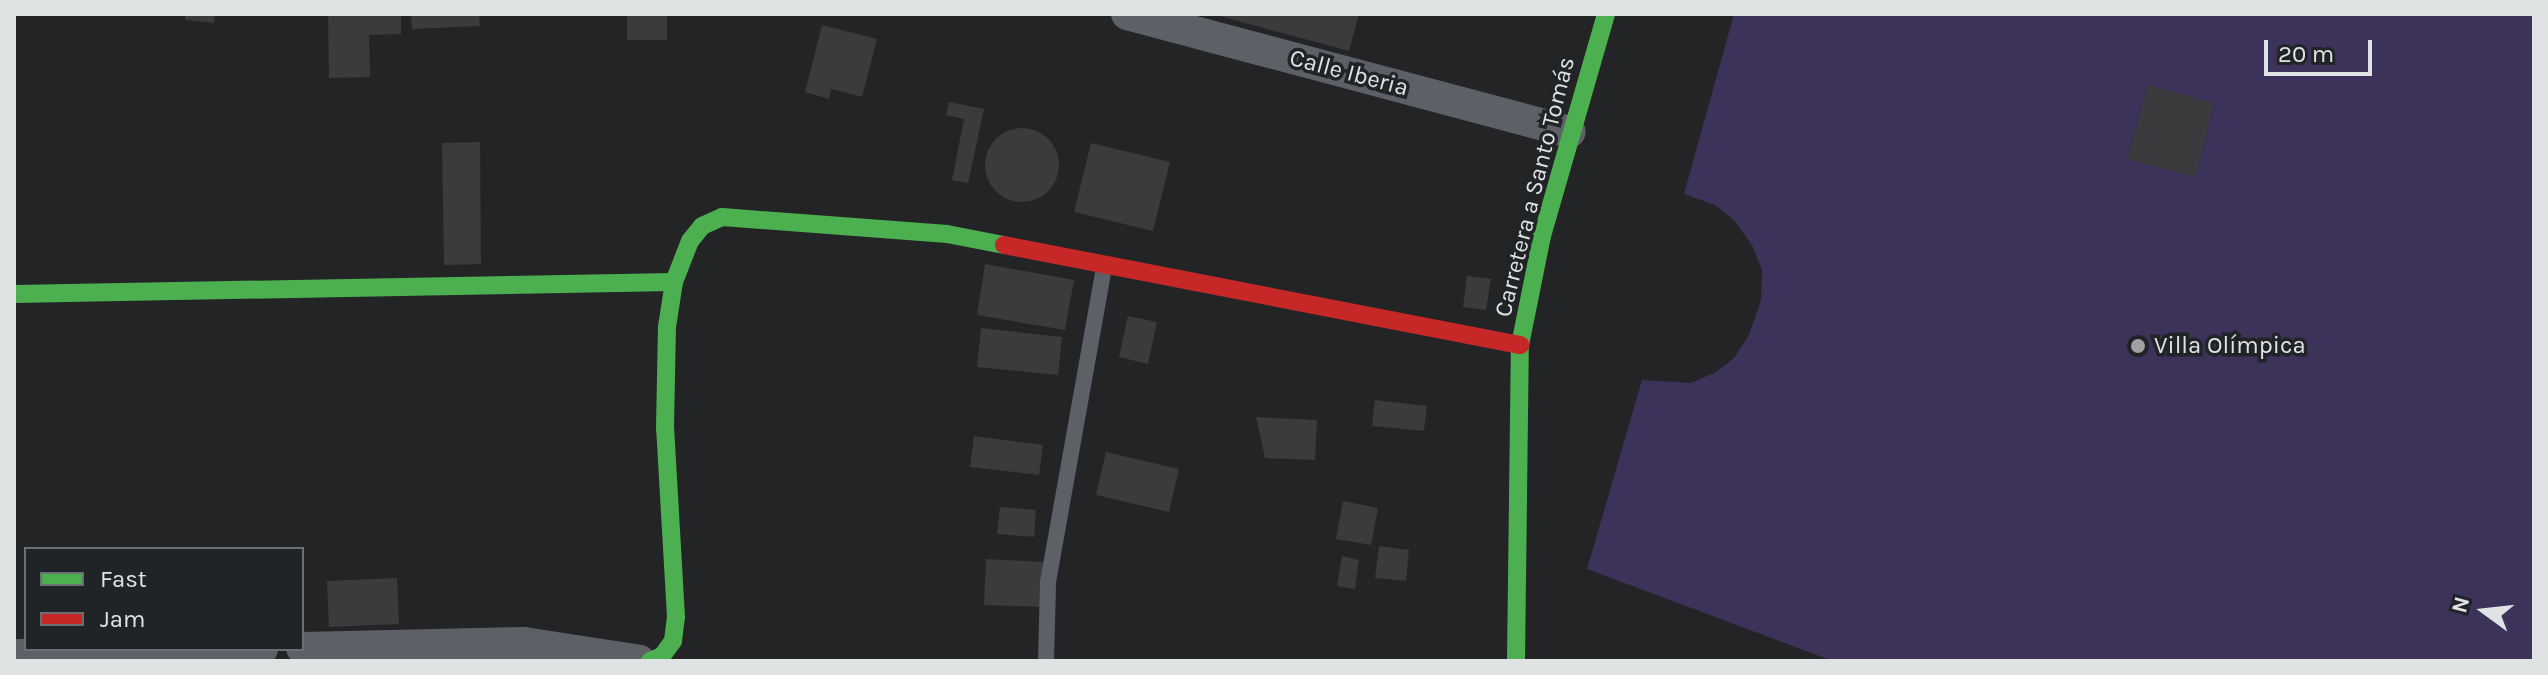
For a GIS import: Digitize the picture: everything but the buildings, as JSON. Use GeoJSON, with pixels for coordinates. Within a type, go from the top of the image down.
{"type":"FeatureCollection","features":[{"type":"Feature","properties":{"kind":"street","name":"Calle Iberia"},"geometry":{"type":"LineString","coordinates":[[1127,14],[1570,132]]}},
{"type":"Feature","properties":{"kind":"street","name":"Carretera a Santo Tomás"},"geometry":{"type":"LineString","coordinates":[[1516,661],[1520,345],[1542,236],[1606,14]]}},
{"type":"Feature","properties":{"kind":"street"},"geometry":{"type":"LineString","coordinates":[[304,648],[524,643],[653,660],[673,641],[676,617],[665,429],[667,327],[674,282],[690,241],[702,226],[722,217],[947,234],[1520,345]]}},
{"type":"Feature","properties":{"kind":"street"},"geometry":{"type":"LineString","coordinates":[[14,294],[674,282]]}},
{"type":"Feature","properties":{"kind":"street"},"geometry":{"type":"LineString","coordinates":[[20,655],[181,651]]}},
{"type":"Feature","properties":{"kind":"lane"},"geometry":{"type":"LineString","coordinates":[[1046,661],[1048,582],[1104,266]]}},
{"type":"Feature","properties":{"kind":"shaded area","name":"Villa Olímpica"},"geometry":{"type":"Polygon","coordinates":[[[1734,14],[2534,14],[2534,661],[1833,661],[1587,569],[1642,380],[1691,383],[1716,372],[1734,358],[1749,335],[1761,300],[1762,270],[1753,247],[1734,220],[1715,205],[1684,194],[1734,14]]]}},
{"type":"Feature","properties":{"kind":"traffic: fast"},"geometry":{"type":"LineString","coordinates":[[1516,661],[1520,345],[1542,236],[1606,14]]}},
{"type":"Feature","properties":{"kind":"traffic: fast"},"geometry":{"type":"LineString","coordinates":[[650,661],[662,656],[673,641],[676,617],[665,429],[667,327],[674,282],[690,241],[702,226],[722,217],[947,234],[1004,245]]}},
{"type":"Feature","properties":{"kind":"traffic: fast"},"geometry":{"type":"LineString","coordinates":[[14,294],[674,282]]}},
{"type":"Feature","properties":{"kind":"traffic: jam"},"geometry":{"type":"LineString","coordinates":[[1004,245],[1520,345]]}},
{"type":"Feature","properties":{"kind":"place","name":"Villa Olímpica"},"geometry":{"type":"Point","coordinates":[2138,346]}}]}
